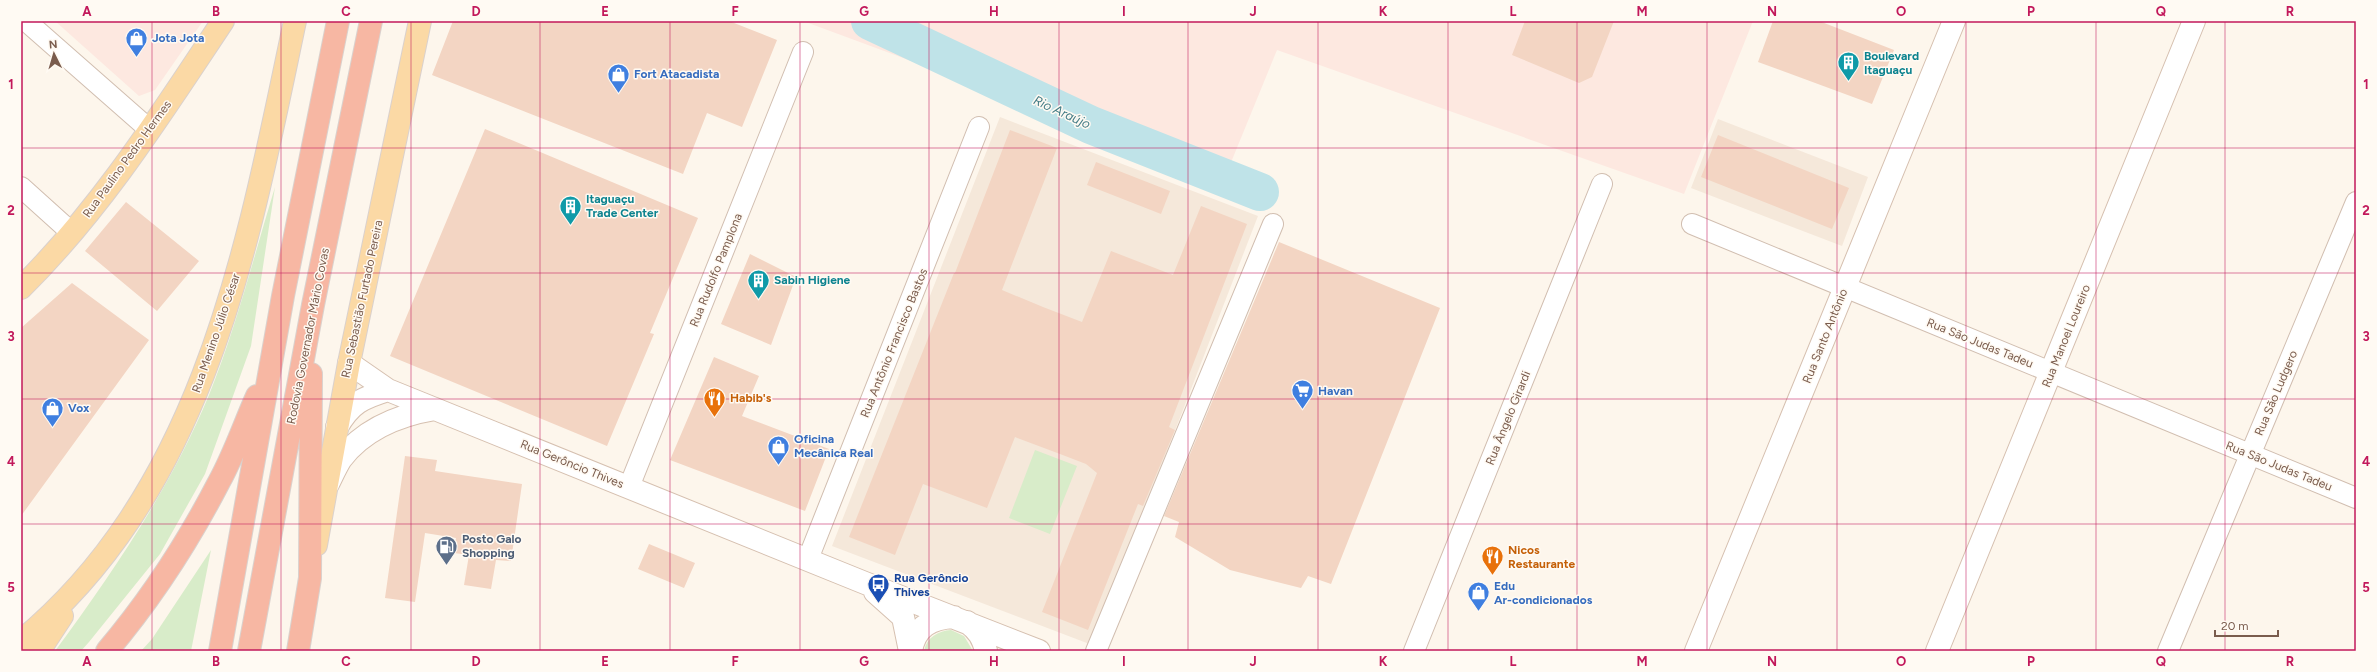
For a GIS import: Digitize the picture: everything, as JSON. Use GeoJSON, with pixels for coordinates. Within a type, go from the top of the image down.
{"type":"FeatureCollection","features":[{"type":"Feature","properties":{"kind":"highway"},"geometry":{"type":"LineString","coordinates":[[220,651],[271,362],[338,21]]}},
{"type":"Feature","properties":{"kind":"highway","name":"Rodovia Governador Mário Covas"},"geometry":{"type":"LineString","coordinates":[[249,651],[313,305],[371,21]]}},
{"type":"Feature","properties":{"kind":"highway"},"geometry":{"type":"LineString","coordinates":[[298,651],[310,578],[313,305]]}},
{"type":"Feature","properties":{"kind":"highway"},"geometry":{"type":"LineString","coordinates":[[107,651],[134,620],[173,562],[220,482],[271,362]]}},
{"type":"Feature","properties":{"kind":"main road","name":"Rua Paulino Pedro Hermes"},"geometry":{"type":"LineString","coordinates":[[21,288],[72,233],[150,130],[223,21]]}},
{"type":"Feature","properties":{"kind":"main road","name":"Rua Menino Júlio César"},"geometry":{"type":"LineString","coordinates":[[21,641],[45,621],[88,576],[132,518],[161,468],[182,425],[211,355],[239,270],[260,186],[294,21]]}},
{"type":"Feature","properties":{"kind":"main road","name":"Rua Sebastião Furtado Pereira"},"geometry":{"type":"LineString","coordinates":[[310,578],[349,363],[420,21]]}},
{"type":"Feature","properties":{"kind":"main road"},"geometry":{"type":"LineString","coordinates":[[39,651],[88,576]]}},
{"type":"Feature","properties":{"kind":"street"},"geometry":{"type":"LineString","coordinates":[[26,21],[150,130]]}},
{"type":"Feature","properties":{"kind":"street","name":"Rua Santo Antônio"},"geometry":{"type":"LineString","coordinates":[[1696,651],[1954,21]]}},
{"type":"Feature","properties":{"kind":"street","name":"Rua Manoel Loureiro"},"geometry":{"type":"LineString","coordinates":[[1938,651],[2194,21]]}},
{"type":"Feature","properties":{"kind":"street","name":"Rua Rudolfo Pamplona"},"geometry":{"type":"LineString","coordinates":[[629,487],[803,52]]}},
{"type":"Feature","properties":{"kind":"street","name":"Rua Antônio Francisco Bastos"},"geometry":{"type":"LineString","coordinates":[[808,559],[979,127]]}},
{"type":"Feature","properties":{"kind":"street","name":"Rua Ângelo Girardi"},"geometry":{"type":"LineString","coordinates":[[1414,651],[1602,184]]}},
{"type":"Feature","properties":{"kind":"street"},"geometry":{"type":"LineString","coordinates":[[21,187],[72,233]]}},
{"type":"Feature","properties":{"kind":"street","name":"Rua São Ludgero"},"geometry":{"type":"LineString","coordinates":[[2168,651],[2356,202]]}},
{"type":"Feature","properties":{"kind":"street"},"geometry":{"type":"LineString","coordinates":[[1096,651],[1273,224]]}},
{"type":"Feature","properties":{"kind":"street","name":"Rua São Judas Tadeu"},"geometry":{"type":"LineString","coordinates":[[1692,224],[2356,498]]}},
{"type":"Feature","properties":{"kind":"street","name":"Rua Gerôncio Thives"},"geometry":{"type":"LineString","coordinates":[[349,363],[388,390],[865,583],[1039,651]]}},
{"type":"Feature","properties":{"kind":"street"},"geometry":{"type":"LineString","coordinates":[[337,427],[346,411],[357,402],[388,390]]}},
{"type":"Feature","properties":{"kind":"street"},"geometry":{"type":"LineString","coordinates":[[326,489],[341,460],[367,435],[388,422],[405,415],[435,408]]}},
{"type":"Feature","properties":{"kind":"street"},"geometry":{"type":"LineString","coordinates":[[865,583],[903,617],[910,651]]}},
{"type":"Feature","properties":{"kind":"street"},"geometry":{"type":"LineString","coordinates":[[910,651],[915,638],[923,626],[941,618],[960,619],[976,629],[983,640],[986,651]]}},
{"type":"Feature","properties":{"kind":"shaded area","name":"Jota Jota"},"geometry":{"type":"Polygon","coordinates":[[[55,21],[203,21],[155,90],[139,96],[55,21]]]}},
{"type":"Feature","properties":{"kind":"shaded area"},"geometry":{"type":"Polygon","coordinates":[[[803,21],[1753,21],[1684,194],[1277,50],[1225,177],[803,21]]]}},
{"type":"Feature","properties":{"kind":"shaded area"},"geometry":{"type":"Polygon","coordinates":[[[1000,117],[1258,216],[1092,645],[832,546],[1000,117]]]}},
{"type":"Feature","properties":{"kind":"shaded area"},"geometry":{"type":"Polygon","coordinates":[[[1718,119],[1868,177],[1842,246],[1691,188],[1718,119]]]}},
{"type":"Feature","properties":{"kind":"green space"},"geometry":{"type":"Polygon","coordinates":[[[275,187],[251,346],[205,474],[160,554],[89,642],[81,651],[55,651],[99,590],[140,528],[177,463],[194,429],[219,370],[228,344],[275,187]]]}},
{"type":"Feature","properties":{"kind":"green space"},"geometry":{"type":"Polygon","coordinates":[[[1035,450],[1077,466],[1050,534],[1009,518],[1035,450]]]}},
{"type":"Feature","properties":{"kind":"green space"},"geometry":{"type":"Polygon","coordinates":[[[211,550],[191,651],[141,651],[152,639],[211,550]]]}},
{"type":"Feature","properties":{"kind":"green space"},"geometry":{"type":"Polygon","coordinates":[[[951,630],[964,636],[973,651],[924,651],[930,638],[938,633],[951,630]]]}},
{"type":"Feature","properties":{"kind":"building","name":"Fort Atacadista"},"geometry":{"type":"Polygon","coordinates":[[[453,21],[729,21],[777,40],[742,127],[707,113],[683,174],[432,75],[453,21]]]}},
{"type":"Feature","properties":{"kind":"building"},"geometry":{"type":"Polygon","coordinates":[[[1525,21],[1614,21],[1592,77],[1579,83],[1512,55],[1525,21]]]}},
{"type":"Feature","properties":{"kind":"building","name":"Boulevard Itaguaçu"},"geometry":{"type":"Polygon","coordinates":[[[1773,21],[1819,21],[1894,50],[1872,104],[1758,62],[1773,21]]]}},
{"type":"Feature","properties":{"kind":"building"},"geometry":{"type":"Polygon","coordinates":[[[485,129],[698,218],[650,333],[654,334],[607,446],[390,356],[485,129]]]}},
{"type":"Feature","properties":{"kind":"building"},"geometry":{"type":"Polygon","coordinates":[[[1010,130],[1057,148],[1002,290],[1043,307],[1082,322],[1111,251],[1173,275],[1201,206],[1247,224],[1169,427],[1175,430],[1143,506],[1138,504],[1088,630],[1042,612],[1097,473],[1086,464],[1015,437],[987,508],[923,484],[895,555],[849,537],[955,273],[1010,130]]]}},
{"type":"Feature","properties":{"kind":"building"},"geometry":{"type":"Polygon","coordinates":[[[1718,135],[1849,188],[1832,229],[1701,177],[1718,135]]]}},
{"type":"Feature","properties":{"kind":"building"},"geometry":{"type":"Polygon","coordinates":[[[1096,162],[1170,191],[1161,214],[1087,185],[1096,162]]]}},
{"type":"Feature","properties":{"kind":"building"},"geometry":{"type":"Polygon","coordinates":[[[126,202],[199,261],[157,311],[85,251],[126,202]]]}},
{"type":"Feature","properties":{"kind":"building","name":"Havan"},"geometry":{"type":"Polygon","coordinates":[[[1279,242],[1440,308],[1331,584],[1308,576],[1301,588],[1230,570],[1175,537],[1179,522],[1164,516],[1279,242]]]}},
{"type":"Feature","properties":{"kind":"building","name":"Sabin Higiene"},"geometry":{"type":"Polygon","coordinates":[[[750,254],[796,277],[771,345],[721,324],[750,254]]]}},
{"type":"Feature","properties":{"kind":"building","name":"Vox"},"geometry":{"type":"Polygon","coordinates":[[[72,283],[149,340],[21,516],[21,328],[72,283]]]}},
{"type":"Feature","properties":{"kind":"building"},"geometry":{"type":"Polygon","coordinates":[[[714,357],[759,376],[742,416],[829,449],[805,511],[670,460],[714,357]]]}},
{"type":"Feature","properties":{"kind":"building"},"geometry":{"type":"Polygon","coordinates":[[[405,456],[437,460],[435,471],[522,484],[511,561],[496,560],[491,589],[464,585],[469,555],[454,553],[456,538],[425,533],[415,602],[385,598],[405,456]]]}},
{"type":"Feature","properties":{"kind":"building"},"geometry":{"type":"Polygon","coordinates":[[[649,544],[695,563],[684,588],[638,569],[649,544]]]}},
{"type":"Feature","properties":{"kind":"waterway","name":"Rio Araújo"},"geometry":{"type":"LineString","coordinates":[[870,21],[1091,125],[1260,192]]}},
{"type":"Feature","properties":{"kind":"place","name":"Jota Jota"},"geometry":{"type":"Point","coordinates":[137,58]}},
{"type":"Feature","properties":{"kind":"place","name":"Boulevard Itaguaçu"},"geometry":{"type":"Point","coordinates":[1848,82]}},
{"type":"Feature","properties":{"kind":"place","name":"Fort Atacadista"},"geometry":{"type":"Point","coordinates":[618,94]}},
{"type":"Feature","properties":{"kind":"place","name":"Itaguaçu Trade Center"},"geometry":{"type":"Point","coordinates":[570,226]}},
{"type":"Feature","properties":{"kind":"place","name":"Sabin Higiene"},"geometry":{"type":"Point","coordinates":[759,300]}},
{"type":"Feature","properties":{"kind":"place","name":"Havan"},"geometry":{"type":"Point","coordinates":[1302,410]}},
{"type":"Feature","properties":{"kind":"place","name":"Habib's"},"geometry":{"type":"Point","coordinates":[715,418]}},
{"type":"Feature","properties":{"kind":"place","name":"Vox"},"geometry":{"type":"Point","coordinates":[53,428]}},
{"type":"Feature","properties":{"kind":"place","name":"Oficina Mecânica Real"},"geometry":{"type":"Point","coordinates":[779,466]}},
{"type":"Feature","properties":{"kind":"place","name":"Posto Galo Shopping"},"geometry":{"type":"Point","coordinates":[446,566]}},
{"type":"Feature","properties":{"kind":"place","name":"Nicos Restaurante"},"geometry":{"type":"Point","coordinates":[1493,576]}},
{"type":"Feature","properties":{"kind":"place","name":"Rua Gerôncio Thives"},"geometry":{"type":"Point","coordinates":[879,604]}},
{"type":"Feature","properties":{"kind":"place","name":"Edu Ar-condicionados"},"geometry":{"type":"Point","coordinates":[1478,612]}}]}
